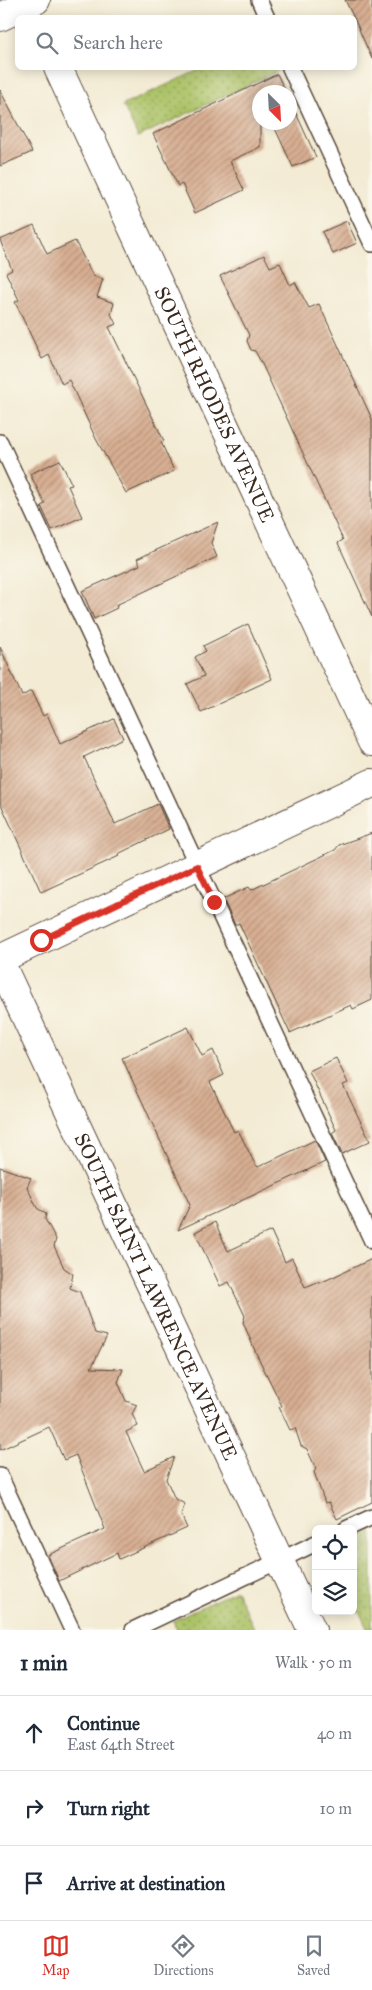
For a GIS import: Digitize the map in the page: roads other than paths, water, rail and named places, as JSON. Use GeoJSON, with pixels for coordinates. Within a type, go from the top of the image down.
{"type":"FeatureCollection","features":[{"type":"Feature","properties":{"kind":"street"},"geometry":{"type":"LineString","coordinates":[[0,17],[32,5]]}},
{"type":"Feature","properties":{"kind":"street","name":"SOUTH RHODES AVENUE"},"geometry":{"type":"LineString","coordinates":[[59,70],[372,742]]}},
{"type":"Feature","properties":{"kind":"street"},"geometry":{"type":"LineString","coordinates":[[0,960],[372,783]]}},
{"type":"Feature","properties":{"kind":"street","name":"SOUTH SAINT LAWRENCE AVENUE"},"geometry":{"type":"LineString","coordinates":[[0,960],[312,1630]]}},
{"type":"Feature","properties":{"kind":"lane"},"geometry":{"type":"LineString","coordinates":[[258,0],[266,15]]}},
{"type":"Feature","properties":{"kind":"lane"},"geometry":{"type":"LineString","coordinates":[[291,70],[372,244]]}},
{"type":"Feature","properties":{"kind":"lane"},"geometry":{"type":"LineString","coordinates":[[0,442],[372,1241]]}},
{"type":"Feature","properties":{"kind":"lane"},"geometry":{"type":"LineString","coordinates":[[0,1476],[72,1630]]}},
{"type":"Feature","properties":{"kind":"lane"},"geometry":{"type":"LineString","coordinates":[[354,1525],[372,1516]]}},
{"type":"Feature","properties":{"kind":"lane"},"geometry":{"type":"LineString","coordinates":[[133,1630],[312,1545]]}}]}
